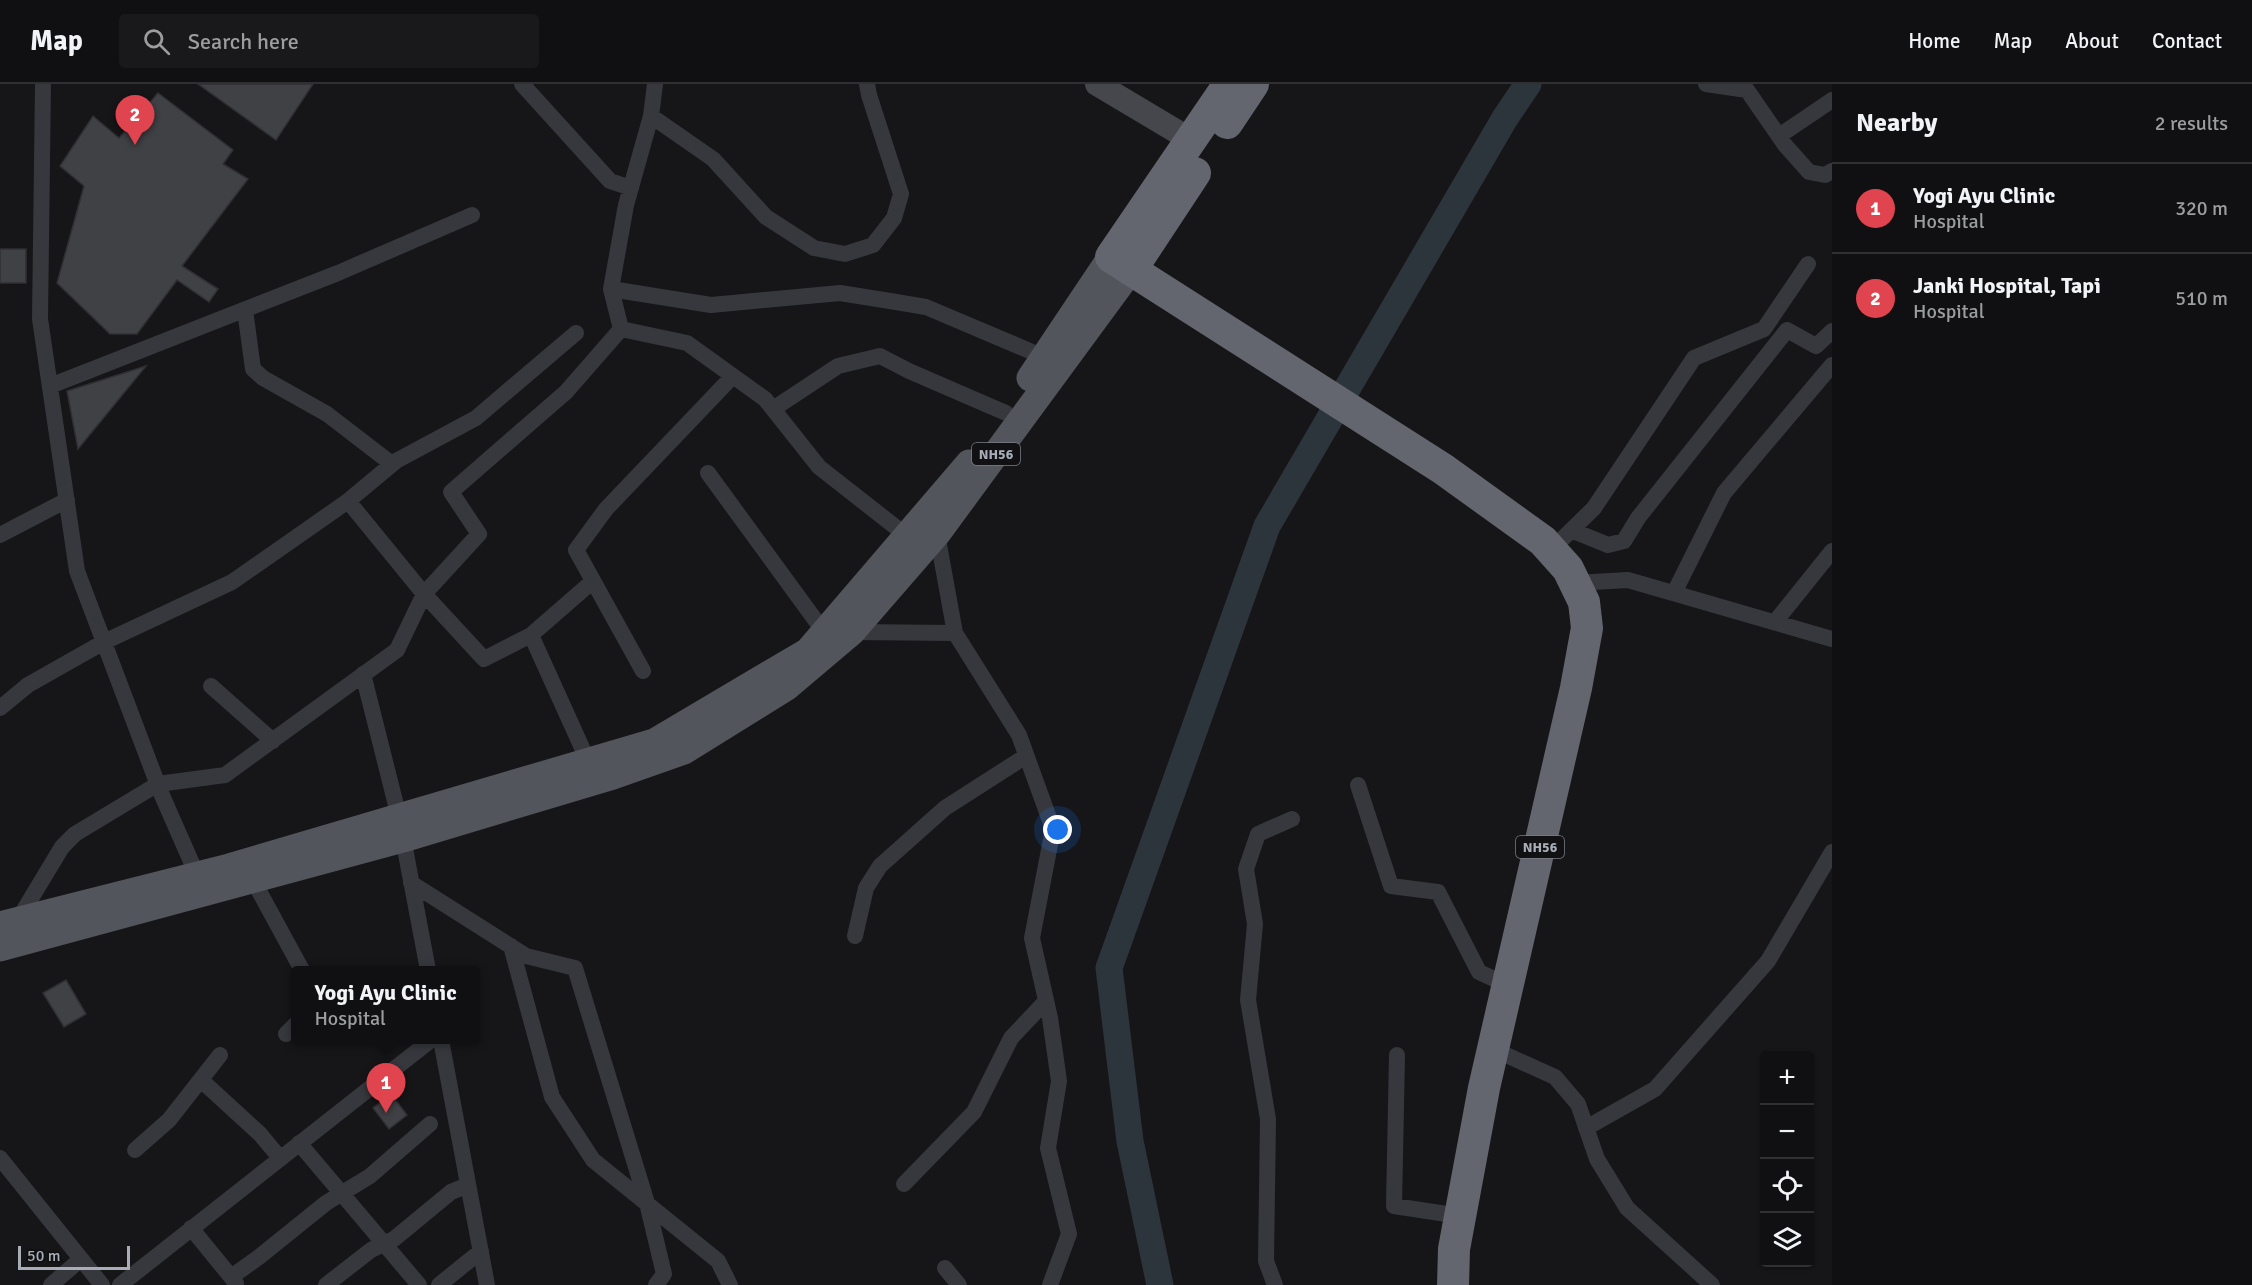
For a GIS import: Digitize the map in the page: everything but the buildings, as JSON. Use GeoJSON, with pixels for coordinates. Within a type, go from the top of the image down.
{"type":"FeatureCollection","features":[{"type":"Feature","properties":{"kind":"highway","name":"NH56"},"geometry":{"type":"LineString","coordinates":[[1121,263],[1191,140],[1229,84]]}},
{"type":"Feature","properties":{"kind":"highway","name":"NH56"},"geometry":{"type":"LineString","coordinates":[[1121,263],[1253,84]]}},
{"type":"Feature","properties":{"kind":"highway","name":"NH56"},"geometry":{"type":"LineString","coordinates":[[1121,263],[1443,469],[1543,541],[1561,540],[1568,569],[1584,602],[1587,628],[1576,688],[1493,1049],[1454,1249],[1453,1285]]}},
{"type":"Feature","properties":{"kind":"main road"},"geometry":{"type":"LineString","coordinates":[[0,948],[254,880],[588,762],[654,742],[808,651],[982,448],[1050,348],[1121,263]]}},
{"type":"Feature","properties":{"kind":"main road","name":"NH56"},"geometry":{"type":"LineString","coordinates":[[852,632],[937,534],[1121,263]]}},
{"type":"Feature","properties":{"kind":"main road"},"geometry":{"type":"LineString","coordinates":[[9,923],[197,875],[613,776],[684,751],[787,687],[852,632]]}},
{"type":"Feature","properties":{"kind":"street"},"geometry":{"type":"LineString","coordinates":[[43,84],[40,318],[77,571],[158,784],[197,875]]}},
{"type":"Feature","properties":{"kind":"street"},"geometry":{"type":"LineString","coordinates":[[522,84],[610,181],[631,188]]}},
{"type":"Feature","properties":{"kind":"street"},"geometry":{"type":"LineString","coordinates":[[621,329],[611,289],[626,205],[651,116],[655,84]]}},
{"type":"Feature","properties":{"kind":"street"},"geometry":{"type":"LineString","coordinates":[[651,116],[713,159],[766,218],[814,248],[845,254],[873,245],[894,218],[900,194],[867,84]]}},
{"type":"Feature","properties":{"kind":"street"},"geometry":{"type":"LineString","coordinates":[[1097,84],[1120,91],[1191,140]]}},
{"type":"Feature","properties":{"kind":"street"},"geometry":{"type":"LineString","coordinates":[[1706,84],[1750,87],[1779,136],[1809,172],[1825,175],[1832,171]]}},
{"type":"Feature","properties":{"kind":"street"},"geometry":{"type":"LineString","coordinates":[[1779,136],[1832,100]]}},
{"type":"Feature","properties":{"kind":"street"},"geometry":{"type":"LineString","coordinates":[[50,386],[338,273],[472,215]]}},
{"type":"Feature","properties":{"kind":"street"},"geometry":{"type":"LineString","coordinates":[[1561,540],[1594,508],[1694,358],[1764,329],[1808,264]]}},
{"type":"Feature","properties":{"kind":"street"},"geometry":{"type":"LineString","coordinates":[[611,289],[711,305],[840,293],[926,307],[1050,348]]}},
{"type":"Feature","properties":{"kind":"street"},"geometry":{"type":"LineString","coordinates":[[245,310],[253,369],[262,378],[327,414],[392,464]]}},
{"type":"Feature","properties":{"kind":"street"},"geometry":{"type":"LineString","coordinates":[[621,329],[687,343],[765,399],[819,467],[906,536]]}},
{"type":"Feature","properties":{"kind":"street"},"geometry":{"type":"LineString","coordinates":[[9,923],[62,847],[75,834],[158,784],[225,776],[397,650],[424,594],[478,534],[451,492],[566,392],[621,329]]}},
{"type":"Feature","properties":{"kind":"street"},"geometry":{"type":"LineString","coordinates":[[1561,540],[1608,545],[1624,541],[1638,518],[1787,330],[1816,346],[1832,330]]}},
{"type":"Feature","properties":{"kind":"street"},"geometry":{"type":"LineString","coordinates":[[0,708],[28,685],[104,642],[232,582],[348,501],[392,464],[476,418],[576,333]]}},
{"type":"Feature","properties":{"kind":"street"},"geometry":{"type":"LineString","coordinates":[[773,409],[838,366],[880,356],[1006,413]]}},
{"type":"Feature","properties":{"kind":"street"},"geometry":{"type":"LineString","coordinates":[[1674,593],[1724,493],[1832,365]]}},
{"type":"Feature","properties":{"kind":"street"},"geometry":{"type":"LineString","coordinates":[[643,671],[576,550],[606,509],[733,376]]}},
{"type":"Feature","properties":{"kind":"street"},"geometry":{"type":"LineString","coordinates":[[708,473],[824,632]]}},
{"type":"Feature","properties":{"kind":"street"},"geometry":{"type":"LineString","coordinates":[[0,535],[66,500]]}},
{"type":"Feature","properties":{"kind":"street"},"geometry":{"type":"LineString","coordinates":[[348,501],[424,594],[484,659],[531,635],[593,581]]}},
{"type":"Feature","properties":{"kind":"street"},"geometry":{"type":"LineString","coordinates":[[937,534],[955,633],[1019,735],[1053,829],[1032,938],[1046,1001],[1059,1081],[1048,1148],[1068,1234],[1050,1285]]}},
{"type":"Feature","properties":{"kind":"street"},"geometry":{"type":"LineString","coordinates":[[1775,622],[1832,551]]}},
{"type":"Feature","properties":{"kind":"street"},"geometry":{"type":"LineString","coordinates":[[1574,583],[1628,580],[1832,639]]}},
{"type":"Feature","properties":{"kind":"street"},"geometry":{"type":"LineString","coordinates":[[852,632],[955,633]]}},
{"type":"Feature","properties":{"kind":"street"},"geometry":{"type":"LineString","coordinates":[[531,635],[588,762]]}},
{"type":"Feature","properties":{"kind":"street"},"geometry":{"type":"LineString","coordinates":[[363,674],[401,828],[427,966]]}},
{"type":"Feature","properties":{"kind":"street"},"geometry":{"type":"LineString","coordinates":[[211,686],[273,741]]}},
{"type":"Feature","properties":{"kind":"street"},"geometry":{"type":"LineString","coordinates":[[855,936],[866,888],[880,867],[945,808],[1026,756]]}},
{"type":"Feature","properties":{"kind":"street"},"geometry":{"type":"LineString","coordinates":[[1358,785],[1391,886],[1438,892],[1479,972],[1508,985]]}},
{"type":"Feature","properties":{"kind":"street"},"geometry":{"type":"LineString","coordinates":[[1275,1285],[1266,1261],[1268,1119],[1248,1000],[1255,924],[1246,869],[1258,834],[1292,819]]}},
{"type":"Feature","properties":{"kind":"street"},"geometry":{"type":"LineString","coordinates":[[1586,1128],[1656,1089],[1768,961],[1832,852]]}},
{"type":"Feature","properties":{"kind":"street"},"geometry":{"type":"LineString","coordinates":[[254,880],[300,966]]}},
{"type":"Feature","properties":{"kind":"street"},"geometry":{"type":"LineString","coordinates":[[411,882],[526,956],[575,968],[647,1203],[664,1274],[656,1285]]}},
{"type":"Feature","properties":{"kind":"street"},"geometry":{"type":"LineString","coordinates":[[510,946],[552,1097],[593,1160],[718,1261],[730,1285]]}},
{"type":"Feature","properties":{"kind":"street"},"geometry":{"type":"LineString","coordinates":[[904,1184],[974,1112],[1011,1038],[1046,1001]]}},
{"type":"Feature","properties":{"kind":"street"},"geometry":{"type":"LineString","coordinates":[[120,1285],[426,1044]]}},
{"type":"Feature","properties":{"kind":"street"},"geometry":{"type":"LineString","coordinates":[[442,1044],[487,1285]]}},
{"type":"Feature","properties":{"kind":"street"},"geometry":{"type":"LineString","coordinates":[[1493,1049],[1555,1077],[1578,1104],[1596,1159],[1627,1208],[1712,1285]]}},
{"type":"Feature","properties":{"kind":"street"},"geometry":{"type":"LineString","coordinates":[[135,1150],[169,1120],[220,1055]]}},
{"type":"Feature","properties":{"kind":"street"},"geometry":{"type":"LineString","coordinates":[[1397,1055],[1394,1206],[1460,1216]]}},
{"type":"Feature","properties":{"kind":"street"},"geometry":{"type":"LineString","coordinates":[[201,1080],[260,1134],[280,1158]]}},
{"type":"Feature","properties":{"kind":"street"},"geometry":{"type":"LineString","coordinates":[[191,1228],[234,1281],[259,1257],[326,1203],[370,1176],[430,1124]]}},
{"type":"Feature","properties":{"kind":"street"},"geometry":{"type":"LineString","coordinates":[[299,1143],[418,1285]]}},
{"type":"Feature","properties":{"kind":"street"},"geometry":{"type":"LineString","coordinates":[[0,1158],[102,1285]]}},
{"type":"Feature","properties":{"kind":"street"},"geometry":{"type":"LineString","coordinates":[[327,1285],[371,1250],[394,1239],[451,1192],[468,1185]]}},
{"type":"Feature","properties":{"kind":"street"},"geometry":{"type":"LineString","coordinates":[[439,1285],[481,1251]]}},
{"type":"Feature","properties":{"kind":"street"},"geometry":{"type":"LineString","coordinates":[[51,1285],[81,1259]]}},
{"type":"Feature","properties":{"kind":"street"},"geometry":{"type":"LineString","coordinates":[[945,1268],[960,1285]]}},
{"type":"Feature","properties":{"kind":"waterway"},"geometry":{"type":"LineString","coordinates":[[1160,1285],[1130,1141],[1109,968],[1267,526],[1505,118],[1528,84]]}},
{"type":"Feature","properties":{"kind":"place","name":"Janki Hospital, Tapi"},"geometry":{"type":"Point","coordinates":[135,145]}},
{"type":"Feature","properties":{"kind":"place","name":"Yogi Ayu Clinic"},"geometry":{"type":"Point","coordinates":[386,1113]}}]}
